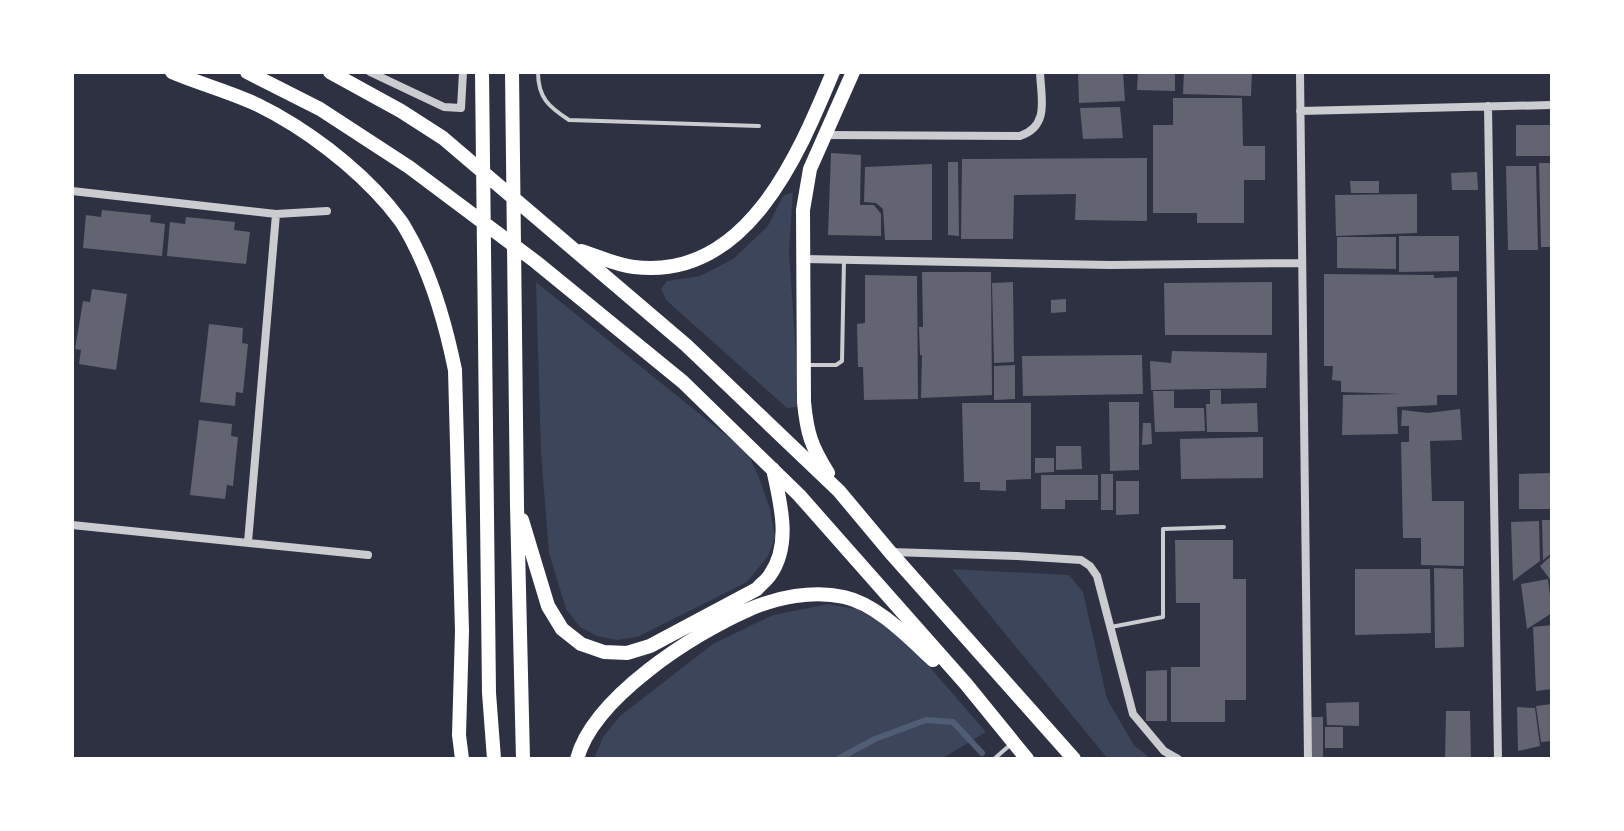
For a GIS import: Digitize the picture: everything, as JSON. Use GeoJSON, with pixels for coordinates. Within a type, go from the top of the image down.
{"type":"FeatureCollection","features":[{"type":"Feature","properties":{"kind":"main road"},"geometry":{"type":"LineString","coordinates":[[172,72],[258,105],[336,156],[363,178],[403,224],[428,274],[448,332],[455,370],[462,631],[459,735],[462,759]]}},
{"type":"Feature","properties":{"kind":"main road"},"geometry":{"type":"LineString","coordinates":[[247,72],[320,109],[409,167],[536,262],[683,382],[799,495],[966,684],[1027,759]]}},
{"type":"Feature","properties":{"kind":"main road"},"geometry":{"type":"LineString","coordinates":[[330,72],[443,138],[686,345],[839,491],[1074,759]]}},
{"type":"Feature","properties":{"kind":"main road"},"geometry":{"type":"LineString","coordinates":[[482,72],[489,693],[494,759]]}},
{"type":"Feature","properties":{"kind":"main road"},"geometry":{"type":"LineString","coordinates":[[512,72],[523,759]]}},
{"type":"Feature","properties":{"kind":"main road"},"geometry":{"type":"LineString","coordinates":[[573,249],[633,267],[664,267],[700,258],[725,243],[766,204],[790,166],[833,72]]}},
{"type":"Feature","properties":{"kind":"main road"},"geometry":{"type":"LineString","coordinates":[[839,491],[814,451],[807,430],[803,365],[803,210],[810,169],[853,72]]}},
{"type":"Feature","properties":{"kind":"main road"},"geometry":{"type":"LineString","coordinates":[[517,505],[548,606],[562,629],[581,644],[604,652],[627,653],[650,646],[757,589],[771,574],[783,537],[773,469]]}},
{"type":"Feature","properties":{"kind":"main road"},"geometry":{"type":"LineString","coordinates":[[577,759],[593,725],[620,694],[656,665],[690,641],[748,610],[805,594],[846,597],[860,602],[904,632],[939,665],[966,684]]}},
{"type":"Feature","properties":{"kind":"street"},"geometry":{"type":"LineString","coordinates":[[370,72],[444,107],[461,108],[463,72]]}},
{"type":"Feature","properties":{"kind":"street"},"geometry":{"type":"LineString","coordinates":[[824,135],[1020,136],[1036,128],[1041,117],[1040,72]]}},
{"type":"Feature","properties":{"kind":"street"},"geometry":{"type":"LineString","coordinates":[[1300,72],[1308,759]]}},
{"type":"Feature","properties":{"kind":"street"},"geometry":{"type":"LineString","coordinates":[[1300,111],[1552,105]]}},
{"type":"Feature","properties":{"kind":"street"},"geometry":{"type":"LineString","coordinates":[[1488,106],[1498,759]]}},
{"type":"Feature","properties":{"kind":"street"},"geometry":{"type":"LineString","coordinates":[[72,191],[276,214],[327,211]]}},
{"type":"Feature","properties":{"kind":"street"},"geometry":{"type":"LineString","coordinates":[[248,542],[276,214]]}},
{"type":"Feature","properties":{"kind":"street"},"geometry":{"type":"LineString","coordinates":[[805,259],[1110,265],[1301,263]]}},
{"type":"Feature","properties":{"kind":"street"},"geometry":{"type":"LineString","coordinates":[[72,525],[368,555]]}},
{"type":"Feature","properties":{"kind":"street"},"geometry":{"type":"LineString","coordinates":[[890,552],[1081,560],[1090,566],[1097,576],[1133,714],[1164,751],[1178,759]]}},
{"type":"Feature","properties":{"kind":"lane"},"geometry":{"type":"LineString","coordinates":[[538,72],[538,85],[548,107],[569,120],[759,126]]}},
{"type":"Feature","properties":{"kind":"lane"},"geometry":{"type":"LineString","coordinates":[[803,365],[836,365],[842,361],[844,260]]}},
{"type":"Feature","properties":{"kind":"lane"},"geometry":{"type":"LineString","coordinates":[[1111,627],[1163,617],[1163,529],[1224,527]]}},
{"type":"Feature","properties":{"kind":"lane"},"geometry":{"type":"LineString","coordinates":[[994,759],[1013,743]]}},
{"type":"Feature","properties":{"kind":"shaded area"},"geometry":{"type":"Polygon","coordinates":[[[793,192],[789,251],[799,397],[797,407],[787,408],[666,300],[661,289],[667,281],[700,276],[733,259],[768,226],[783,196],[793,192]]]}},
{"type":"Feature","properties":{"kind":"shaded area"},"geometry":{"type":"Polygon","coordinates":[[[536,282],[748,453],[770,509],[775,538],[768,556],[747,582],[637,637],[617,640],[597,636],[580,627],[566,609],[549,553],[541,453],[536,282]]]}},
{"type":"Feature","properties":{"kind":"shaded area"},"geometry":{"type":"Polygon","coordinates":[[[952,569],[1069,575],[1083,592],[1107,699],[1134,745],[1151,759],[1108,759],[952,569]]]}},
{"type":"Feature","properties":{"kind":"shaded area"},"geometry":{"type":"Polygon","coordinates":[[[828,604],[858,609],[885,625],[927,664],[986,732],[941,759],[594,759],[603,737],[620,716],[713,644],[773,615],[828,604]]]}},
{"type":"Feature","properties":{"kind":"building"},"geometry":{"type":"Polygon","coordinates":[[[1078,72],[1123,72],[1125,101],[1079,103],[1078,72]]]}},
{"type":"Feature","properties":{"kind":"building"},"geometry":{"type":"Polygon","coordinates":[[[1138,72],[1175,72],[1175,91],[1137,90],[1138,72]]]}},
{"type":"Feature","properties":{"kind":"building"},"geometry":{"type":"Polygon","coordinates":[[[1184,72],[1252,72],[1251,96],[1183,94],[1184,72]]]}},
{"type":"Feature","properties":{"kind":"building"},"geometry":{"type":"Polygon","coordinates":[[[1173,98],[1242,98],[1243,146],[1265,146],[1265,180],[1244,180],[1244,223],[1197,223],[1197,213],[1153,213],[1153,125],[1173,125],[1173,98]]]}},
{"type":"Feature","properties":{"kind":"building"},"geometry":{"type":"Polygon","coordinates":[[[1120,107],[1123,138],[1083,139],[1080,108],[1120,107]]]}},
{"type":"Feature","properties":{"kind":"building"},"geometry":{"type":"Polygon","coordinates":[[[1516,125],[1552,125],[1552,156],[1516,156],[1516,125]]]}},
{"type":"Feature","properties":{"kind":"building"},"geometry":{"type":"Polygon","coordinates":[[[831,153],[861,155],[860,205],[874,205],[881,214],[881,236],[828,235],[831,153]]]}},
{"type":"Feature","properties":{"kind":"building"},"geometry":{"type":"Polygon","coordinates":[[[1147,158],[1147,221],[1075,220],[1076,194],[1014,195],[1013,239],[961,239],[962,159],[1147,158]]]}},
{"type":"Feature","properties":{"kind":"building"},"geometry":{"type":"Polygon","coordinates":[[[948,162],[958,162],[959,236],[948,235],[948,162]]]}},
{"type":"Feature","properties":{"kind":"building"},"geometry":{"type":"Polygon","coordinates":[[[1539,163],[1552,163],[1552,247],[1541,247],[1539,163]]]}},
{"type":"Feature","properties":{"kind":"building"},"geometry":{"type":"Polygon","coordinates":[[[932,164],[932,240],[885,240],[883,209],[876,203],[864,202],[865,167],[932,164]]]}},
{"type":"Feature","properties":{"kind":"building"},"geometry":{"type":"Polygon","coordinates":[[[1506,166],[1536,166],[1538,250],[1508,250],[1506,166]]]}},
{"type":"Feature","properties":{"kind":"building"},"geometry":{"type":"Polygon","coordinates":[[[1477,172],[1478,190],[1452,190],[1451,173],[1477,172]]]}},
{"type":"Feature","properties":{"kind":"building"},"geometry":{"type":"Polygon","coordinates":[[[1350,181],[1379,181],[1379,193],[1351,193],[1350,181]]]}},
{"type":"Feature","properties":{"kind":"building"},"geometry":{"type":"Polygon","coordinates":[[[1417,194],[1417,233],[1336,236],[1335,195],[1417,194]]]}},
{"type":"Feature","properties":{"kind":"building"},"geometry":{"type":"Polygon","coordinates":[[[102,210],[151,215],[150,222],[165,224],[162,256],[83,248],[86,215],[101,217],[102,210]]]}},
{"type":"Feature","properties":{"kind":"building"},"geometry":{"type":"Polygon","coordinates":[[[186,217],[235,222],[234,230],[250,232],[246,264],[167,256],[170,222],[185,224],[186,217]]]}},
{"type":"Feature","properties":{"kind":"building"},"geometry":{"type":"Polygon","coordinates":[[[1399,236],[1459,236],[1459,271],[1399,272],[1399,236]]]}},
{"type":"Feature","properties":{"kind":"building"},"geometry":{"type":"Polygon","coordinates":[[[1337,237],[1396,237],[1396,269],[1337,268],[1337,237]]]}},
{"type":"Feature","properties":{"kind":"building"},"geometry":{"type":"Polygon","coordinates":[[[922,272],[991,272],[992,395],[921,398],[919,327],[923,327],[922,272]]]}},
{"type":"Feature","properties":{"kind":"building"},"geometry":{"type":"Polygon","coordinates":[[[1324,274],[1457,277],[1457,395],[1437,395],[1437,405],[1397,407],[1398,434],[1342,435],[1343,395],[1401,394],[1341,392],[1341,381],[1332,380],[1333,366],[1324,366],[1324,274]]]}},
{"type":"Feature","properties":{"kind":"building"},"geometry":{"type":"Polygon","coordinates":[[[865,275],[917,276],[918,399],[864,400],[863,367],[858,367],[857,324],[865,323],[865,275]]]}},
{"type":"Feature","properties":{"kind":"building"},"geometry":{"type":"Polygon","coordinates":[[[1013,282],[1014,362],[994,363],[992,283],[1013,282]]]}},
{"type":"Feature","properties":{"kind":"building"},"geometry":{"type":"Polygon","coordinates":[[[1272,282],[1272,335],[1165,335],[1164,283],[1272,282]]]}},
{"type":"Feature","properties":{"kind":"building"},"geometry":{"type":"Polygon","coordinates":[[[92,289],[127,294],[116,370],[79,364],[81,350],[75,349],[83,301],[90,302],[92,289]]]}},
{"type":"Feature","properties":{"kind":"building"},"geometry":{"type":"Polygon","coordinates":[[[1066,299],[1066,312],[1051,313],[1051,300],[1066,299]]]}},
{"type":"Feature","properties":{"kind":"building"},"geometry":{"type":"Polygon","coordinates":[[[209,324],[243,328],[242,343],[248,344],[243,393],[236,392],[235,406],[200,402],[209,324]]]}},
{"type":"Feature","properties":{"kind":"building"},"geometry":{"type":"Polygon","coordinates":[[[1172,351],[1267,353],[1266,388],[1151,390],[1150,361],[1171,363],[1172,351]]]}},
{"type":"Feature","properties":{"kind":"building"},"geometry":{"type":"Polygon","coordinates":[[[1142,355],[1143,394],[1023,396],[1022,356],[1142,355]]]}},
{"type":"Feature","properties":{"kind":"building"},"geometry":{"type":"Polygon","coordinates":[[[1015,365],[1015,399],[994,400],[994,366],[1015,365]]]}},
{"type":"Feature","properties":{"kind":"building"},"geometry":{"type":"Polygon","coordinates":[[[1210,390],[1221,390],[1221,404],[1257,403],[1258,432],[1207,432],[1206,404],[1210,404],[1210,390]]]}},
{"type":"Feature","properties":{"kind":"building"},"geometry":{"type":"Polygon","coordinates":[[[1153,391],[1174,391],[1174,408],[1204,408],[1205,431],[1155,432],[1153,391]]]}},
{"type":"Feature","properties":{"kind":"building"},"geometry":{"type":"Polygon","coordinates":[[[1109,402],[1139,402],[1139,470],[1110,471],[1109,402]]]}},
{"type":"Feature","properties":{"kind":"building"},"geometry":{"type":"Polygon","coordinates":[[[962,403],[1031,403],[1031,479],[1006,480],[1006,491],[980,490],[980,482],[964,482],[962,403]]]}},
{"type":"Feature","properties":{"kind":"building"},"geometry":{"type":"Polygon","coordinates":[[[1460,409],[1462,440],[1430,441],[1432,501],[1464,501],[1464,566],[1421,565],[1421,538],[1403,538],[1401,442],[1409,442],[1409,426],[1401,426],[1402,410],[1428,413],[1460,409]]]}},
{"type":"Feature","properties":{"kind":"building"},"geometry":{"type":"Polygon","coordinates":[[[199,420],[232,424],[231,436],[238,437],[233,486],[227,485],[225,499],[190,495],[199,420]]]}},
{"type":"Feature","properties":{"kind":"building"},"geometry":{"type":"Polygon","coordinates":[[[1143,423],[1151,423],[1152,444],[1142,445],[1143,423]]]}},
{"type":"Feature","properties":{"kind":"building"},"geometry":{"type":"Polygon","coordinates":[[[1263,437],[1263,478],[1181,479],[1180,439],[1263,437]]]}},
{"type":"Feature","properties":{"kind":"building"},"geometry":{"type":"Polygon","coordinates":[[[1056,446],[1081,446],[1082,469],[1056,470],[1056,446]]]}},
{"type":"Feature","properties":{"kind":"building"},"geometry":{"type":"Polygon","coordinates":[[[1035,458],[1054,458],[1054,472],[1035,473],[1035,458]]]}},
{"type":"Feature","properties":{"kind":"building"},"geometry":{"type":"Polygon","coordinates":[[[1552,473],[1552,509],[1519,509],[1519,474],[1552,473]]]}},
{"type":"Feature","properties":{"kind":"building"},"geometry":{"type":"Polygon","coordinates":[[[1101,474],[1113,474],[1113,510],[1101,510],[1101,474]]]}},
{"type":"Feature","properties":{"kind":"building"},"geometry":{"type":"Polygon","coordinates":[[[1041,475],[1098,475],[1098,500],[1065,500],[1065,509],[1041,509],[1041,475]]]}},
{"type":"Feature","properties":{"kind":"building"},"geometry":{"type":"Polygon","coordinates":[[[1116,481],[1139,481],[1139,514],[1116,515],[1116,481]]]}},
{"type":"Feature","properties":{"kind":"building"},"geometry":{"type":"Polygon","coordinates":[[[1542,520],[1552,520],[1552,553],[1543,560],[1542,520]]]}},
{"type":"Feature","properties":{"kind":"building"},"geometry":{"type":"Polygon","coordinates":[[[1539,521],[1540,561],[1513,581],[1511,522],[1539,521]]]}},
{"type":"Feature","properties":{"kind":"building"},"geometry":{"type":"Polygon","coordinates":[[[1175,540],[1233,540],[1233,579],[1246,579],[1246,700],[1225,700],[1225,722],[1171,722],[1171,667],[1200,667],[1200,603],[1176,603],[1175,540]]]}},
{"type":"Feature","properties":{"kind":"building"},"geometry":{"type":"Polygon","coordinates":[[[1552,555],[1552,582],[1540,566],[1552,555]]]}},
{"type":"Feature","properties":{"kind":"building"},"geometry":{"type":"Polygon","coordinates":[[[1434,568],[1463,569],[1464,647],[1435,648],[1434,568]]]}},
{"type":"Feature","properties":{"kind":"building"},"geometry":{"type":"Polygon","coordinates":[[[1355,569],[1430,569],[1431,633],[1355,635],[1355,569]]]}},
{"type":"Feature","properties":{"kind":"building"},"geometry":{"type":"Polygon","coordinates":[[[1548,579],[1552,613],[1527,629],[1521,584],[1548,579]]]}},
{"type":"Feature","properties":{"kind":"building"},"geometry":{"type":"Polygon","coordinates":[[[1552,625],[1552,689],[1536,691],[1533,627],[1552,625]]]}},
{"type":"Feature","properties":{"kind":"building"},"geometry":{"type":"Polygon","coordinates":[[[1167,670],[1167,721],[1146,721],[1146,671],[1167,670]]]}},
{"type":"Feature","properties":{"kind":"building"},"geometry":{"type":"Polygon","coordinates":[[[1359,702],[1359,726],[1327,725],[1326,703],[1359,702]]]}},
{"type":"Feature","properties":{"kind":"building"},"geometry":{"type":"Polygon","coordinates":[[[1552,704],[1552,741],[1541,742],[1536,706],[1552,704]]]}},
{"type":"Feature","properties":{"kind":"building"},"geometry":{"type":"Polygon","coordinates":[[[1517,707],[1535,708],[1540,746],[1518,751],[1517,707]]]}},
{"type":"Feature","properties":{"kind":"building"},"geometry":{"type":"Polygon","coordinates":[[[1446,711],[1470,711],[1471,759],[1445,759],[1446,711]]]}},
{"type":"Feature","properties":{"kind":"building"},"geometry":{"type":"Polygon","coordinates":[[[1309,717],[1323,717],[1323,759],[1310,759],[1309,717]]]}},
{"type":"Feature","properties":{"kind":"building"},"geometry":{"type":"Polygon","coordinates":[[[1325,727],[1343,727],[1343,748],[1325,748],[1325,727]]]}},
{"type":"Feature","properties":{"kind":"waterway"},"geometry":{"type":"LineString","coordinates":[[838,759],[875,739],[926,720],[953,722],[982,753]]}}]}
